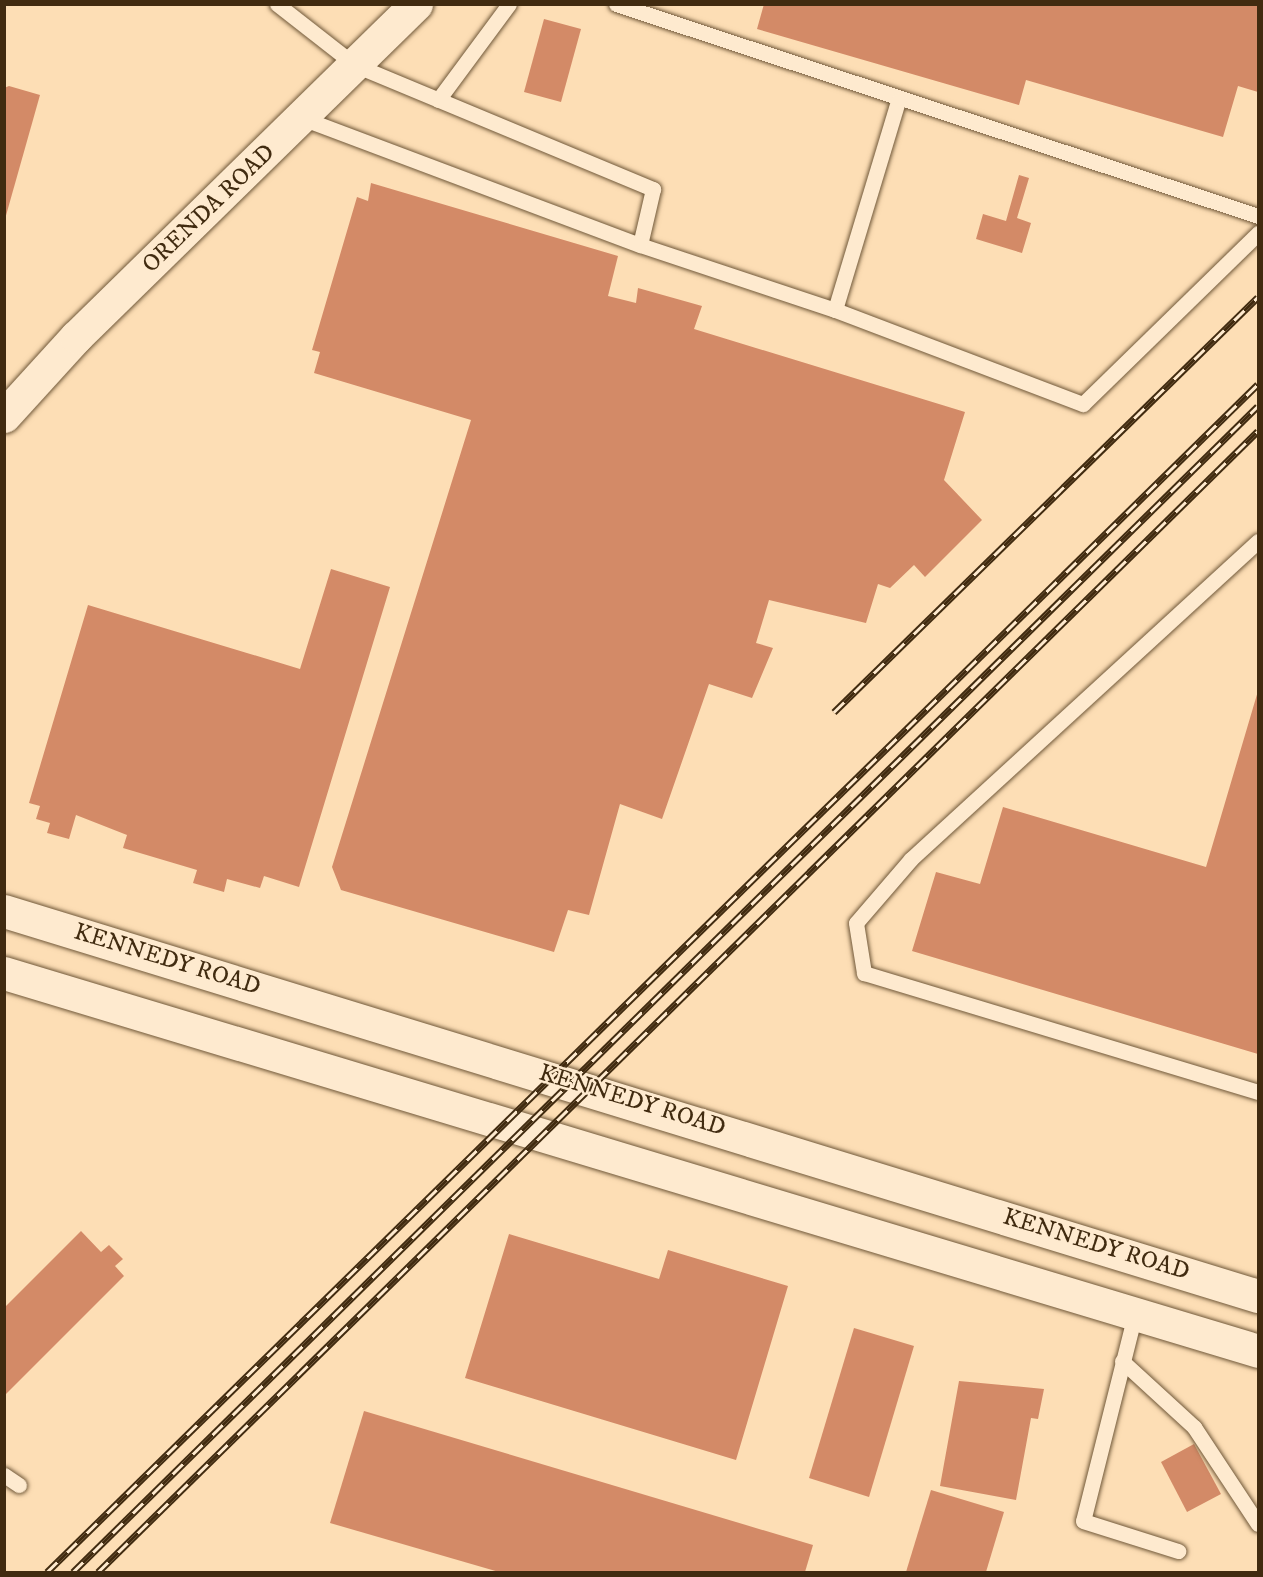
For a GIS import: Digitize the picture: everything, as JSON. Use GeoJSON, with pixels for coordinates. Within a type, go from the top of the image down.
{"type":"FeatureCollection","features":[{"type":"Feature","properties":{"kind":"main road","name":"ORENDA ROAD"},"geometry":{"type":"LineString","coordinates":[[4,416],[76,337],[416,4]]}},
{"type":"Feature","properties":{"kind":"main road","name":"KENNEDY ROAD"},"geometry":{"type":"LineString","coordinates":[[4,911],[1258,1296]]}},
{"type":"Feature","properties":{"kind":"main road"},"geometry":{"type":"LineString","coordinates":[[4,973],[1258,1351]]}},
{"type":"Feature","properties":{"kind":"lane"},"geometry":{"type":"LineString","coordinates":[[277,4],[355,66],[653,189],[640,245]]}},
{"type":"Feature","properties":{"kind":"lane"},"geometry":{"type":"LineString","coordinates":[[438,100],[509,4]]}},
{"type":"Feature","properties":{"kind":"lane"},"geometry":{"type":"LineString","coordinates":[[616,4],[898,101],[1258,216]]}},
{"type":"Feature","properties":{"kind":"lane"},"geometry":{"type":"LineString","coordinates":[[835,310],[898,101]]}},
{"type":"Feature","properties":{"kind":"lane"},"geometry":{"type":"LineString","coordinates":[[302,118],[640,245],[835,310],[1083,404],[1258,233]]}},
{"type":"Feature","properties":{"kind":"lane"},"geometry":{"type":"LineString","coordinates":[[1258,541],[911,859],[856,923],[864,973],[1258,1092]]}},
{"type":"Feature","properties":{"kind":"lane"},"geometry":{"type":"LineString","coordinates":[[1135,1314],[1083,1521],[1178,1551]]}},
{"type":"Feature","properties":{"kind":"lane"},"geometry":{"type":"LineString","coordinates":[[1122,1361],[1194,1427],[1258,1524]]}},
{"type":"Feature","properties":{"kind":"lane"},"geometry":{"type":"LineString","coordinates":[[4,1475],[20,1485]]}},
{"type":"Feature","properties":{"kind":"building"},"geometry":{"type":"Polygon","coordinates":[[[764,4],[1258,4],[1258,92],[1238,86],[1223,137],[1026,80],[1019,105],[757,29],[764,4]]]}},
{"type":"Feature","properties":{"kind":"building"},"geometry":{"type":"Polygon","coordinates":[[[544,19],[581,29],[561,102],[524,92],[544,19]]]}},
{"type":"Feature","properties":{"kind":"building"},"geometry":{"type":"Polygon","coordinates":[[[9,86],[40,95],[5,219],[4,88],[9,86]]]}},
{"type":"Feature","properties":{"kind":"building"},"geometry":{"type":"Polygon","coordinates":[[[1019,175],[1029,178],[1017,218],[1031,223],[1022,253],[976,239],[983,214],[1006,221],[1019,175]]]}},
{"type":"Feature","properties":{"kind":"building"},"geometry":{"type":"Polygon","coordinates":[[[371,183],[618,256],[608,296],[636,303],[638,288],[702,306],[694,329],[965,412],[944,480],[982,520],[925,577],[914,565],[890,588],[878,584],[866,623],[769,600],[756,643],[773,648],[752,698],[709,684],[662,819],[620,804],[589,915],[568,910],[554,952],[341,890],[332,867],[471,420],[314,373],[320,352],[312,350],[357,197],[368,201],[371,183]]]}},
{"type":"Feature","properties":{"kind":"building"},"geometry":{"type":"Polygon","coordinates":[[[331,569],[390,587],[299,887],[264,876],[260,888],[227,879],[224,892],[193,883],[197,870],[123,848],[127,835],[76,815],[69,839],[47,833],[50,823],[36,819],[40,806],[29,803],[88,605],[300,669],[331,569]]]}},
{"type":"Feature","properties":{"kind":"building"},"geometry":{"type":"Polygon","coordinates":[[[1258,691],[1258,1054],[912,951],[936,872],[980,884],[1003,807],[1206,867],[1258,691]]]}},
{"type":"Feature","properties":{"kind":"building"},"geometry":{"type":"Polygon","coordinates":[[[81,1231],[101,1252],[109,1245],[123,1259],[115,1266],[124,1276],[5,1395],[5,1307],[81,1231]]]}},
{"type":"Feature","properties":{"kind":"building"},"geometry":{"type":"Polygon","coordinates":[[[509,1234],[659,1279],[668,1250],[788,1286],[736,1460],[465,1378],[509,1234]]]}},
{"type":"Feature","properties":{"kind":"building"},"geometry":{"type":"Polygon","coordinates":[[[854,1328],[914,1346],[869,1497],[809,1478],[854,1328]]]}},
{"type":"Feature","properties":{"kind":"building"},"geometry":{"type":"Polygon","coordinates":[[[959,1381],[1044,1389],[1038,1419],[1031,1418],[1016,1500],[940,1486],[959,1381]]]}},
{"type":"Feature","properties":{"kind":"building"},"geometry":{"type":"Polygon","coordinates":[[[364,1411],[813,1545],[805,1572],[499,1572],[330,1523],[364,1411]]]}},
{"type":"Feature","properties":{"kind":"building"},"geometry":{"type":"Polygon","coordinates":[[[1194,1444],[1221,1494],[1187,1512],[1161,1462],[1194,1444]]]}},
{"type":"Feature","properties":{"kind":"building"},"geometry":{"type":"Polygon","coordinates":[[[931,1490],[1004,1512],[986,1572],[906,1572],[931,1490]]]}},
{"type":"Feature","properties":{"kind":"railway"},"geometry":{"type":"LineString","coordinates":[[834,712],[1258,297]]}},
{"type":"Feature","properties":{"kind":"railway"},"geometry":{"type":"LineString","coordinates":[[47,1572],[1258,384]]}},
{"type":"Feature","properties":{"kind":"railway"},"geometry":{"type":"LineString","coordinates":[[73,1572],[1258,406]]}},
{"type":"Feature","properties":{"kind":"railway"},"geometry":{"type":"LineString","coordinates":[[98,1572],[1258,431]]}}]}
